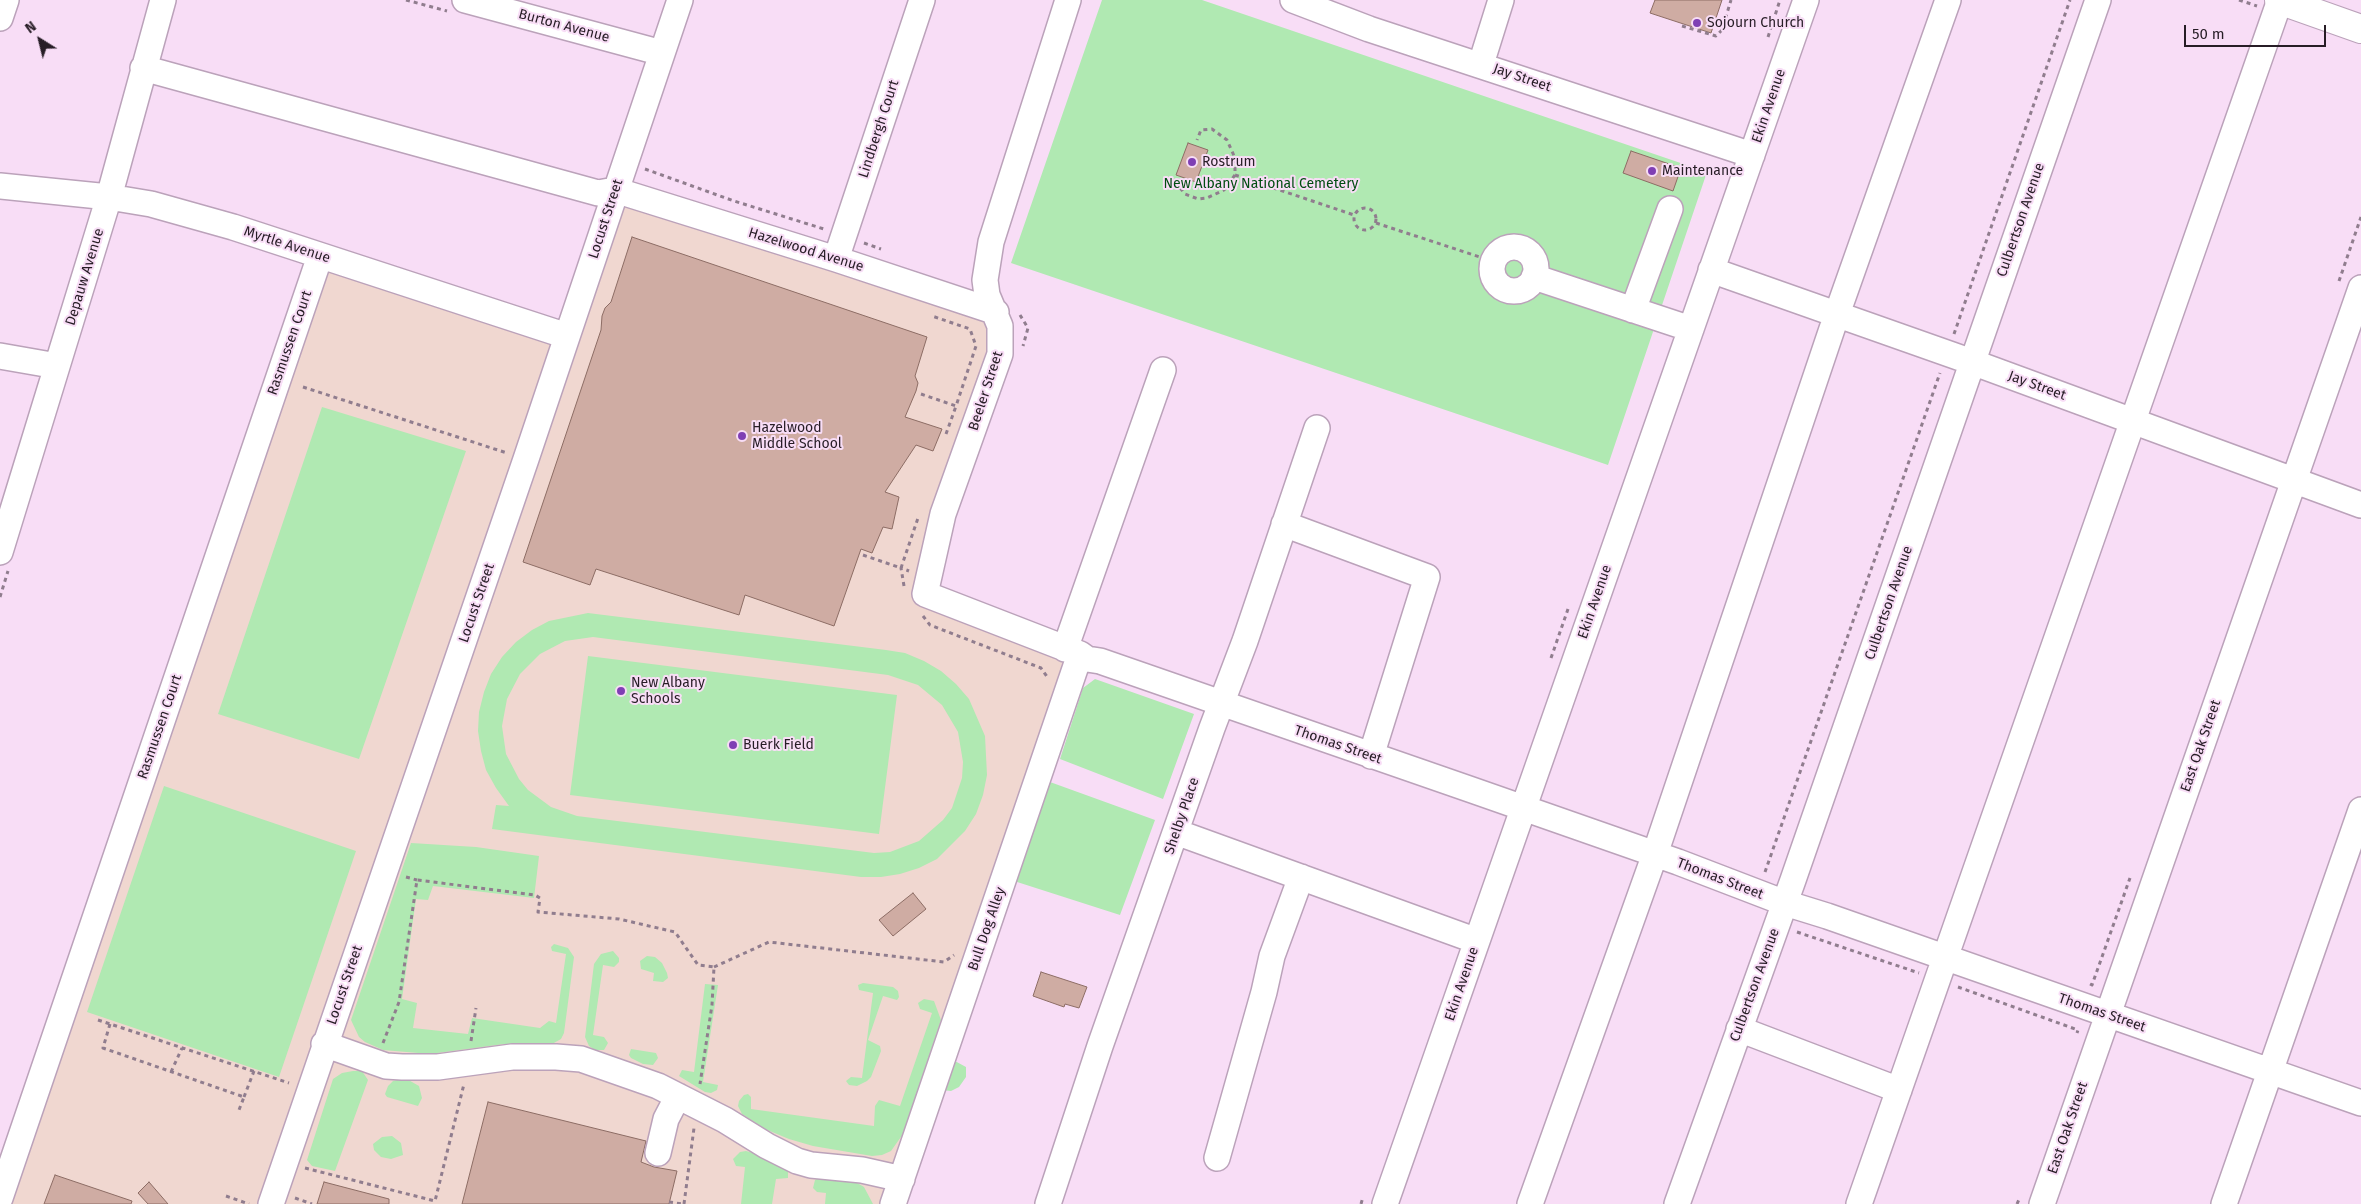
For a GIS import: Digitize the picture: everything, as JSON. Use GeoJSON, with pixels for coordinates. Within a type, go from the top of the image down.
{"type":"FeatureCollection","features":[{"type":"Feature","properties":{"kind":"main road"},"geometry":{"type":"LineString","coordinates":[[2280,0],[2326,9],[2361,30]]}},
{"type":"Feature","properties":{"kind":"street"},"geometry":{"type":"LineString","coordinates":[[0,18],[6,0]]}},
{"type":"Feature","properties":{"kind":"street","name":"Depauw Avenue"},"geometry":{"type":"LineString","coordinates":[[0,552],[109,197],[163,0]]}},
{"type":"Feature","properties":{"kind":"street","name":"Locust Street"},"geometry":{"type":"LineString","coordinates":[[282,1200],[324,1044],[568,336],[615,190],[680,0]]}},
{"type":"Feature","properties":{"kind":"street","name":"Lindbergh Court"},"geometry":{"type":"LineString","coordinates":[[836,259],[922,0]]}},
{"type":"Feature","properties":{"kind":"street","name":"Beeler Street"},"geometry":{"type":"LineString","coordinates":[[1068,0],[991,242],[984,280],[987,295],[996,312],[1001,332],[1000,354],[943,514],[924,594],[1073,652]]}},
{"type":"Feature","properties":{"kind":"street","name":"Jay Street"},"geometry":{"type":"LineString","coordinates":[[1293,0],[1369,28],[1752,155]]}},
{"type":"Feature","properties":{"kind":"street"},"geometry":{"type":"LineString","coordinates":[[1481,64],[1502,0]]}},
{"type":"Feature","properties":{"kind":"street","name":"Ekin Avenue"},"geometry":{"type":"LineString","coordinates":[[1385,1204],[1806,0]]}},
{"type":"Feature","properties":{"kind":"street"},"geometry":{"type":"LineString","coordinates":[[1530,1204],[1655,854],[1837,314],[1948,0]]}},
{"type":"Feature","properties":{"kind":"street","name":"Culbertson Avenue"},"geometry":{"type":"LineString","coordinates":[[1677,1204],[1785,903],[2098,0]]}},
{"type":"Feature","properties":{"kind":"street"},"geometry":{"type":"LineString","coordinates":[[1858,1204],[2280,0]]}},
{"type":"Feature","properties":{"kind":"street","name":"Burton Avenue"},"geometry":{"type":"LineString","coordinates":[[460,6],[662,53]]}},
{"type":"Feature","properties":{"kind":"street","name":"Hazelwood Avenue"},"geometry":{"type":"LineString","coordinates":[[143,68],[598,193],[615,190],[836,259],[996,312]]}},
{"type":"Feature","properties":{"kind":"street","name":"Myrtle Avenue"},"geometry":{"type":"LineString","coordinates":[[0,186],[109,197],[151,204],[568,336]]}},
{"type":"Feature","properties":{"kind":"street"},"geometry":{"type":"LineString","coordinates":[[1633,310],[1670,209]]}},
{"type":"Feature","properties":{"kind":"street","name":"Rasmussen Court"},"geometry":{"type":"LineString","coordinates":[[0,1198],[320,256]]}},
{"type":"Feature","properties":{"kind":"street"},"geometry":{"type":"LineString","coordinates":[[1492,261],[1492,275],[1500,286],[1506,290],[1526,288],[1534,277],[1691,330]]}},
{"type":"Feature","properties":{"kind":"street","name":"Jay Street"},"geometry":{"type":"LineString","coordinates":[[1712,270],[1972,362],[2361,505]]}},
{"type":"Feature","properties":{"kind":"street","name":"East Oak Street"},"geometry":{"type":"LineString","coordinates":[[2031,1200],[2108,1014],[2361,288]]}},
{"type":"Feature","properties":{"kind":"street"},"geometry":{"type":"LineString","coordinates":[[0,356],[58,366]]}},
{"type":"Feature","properties":{"kind":"street","name":"Bull Dog Alley"},"geometry":{"type":"LineString","coordinates":[[893,1204],[1163,370]]}},
{"type":"Feature","properties":{"kind":"street","name":"Shelby Place"},"geometry":{"type":"LineString","coordinates":[[1048,1204],[1100,1046],[1222,704],[1317,428]]}},
{"type":"Feature","properties":{"kind":"street"},"geometry":{"type":"LineString","coordinates":[[1284,524],[1427,577],[1371,756]]}},
{"type":"Feature","properties":{"kind":"street","name":"Thomas Street"},"geometry":{"type":"LineString","coordinates":[[1073,652],[1087,660],[1100,662],[1655,854],[1762,882],[1785,903],[1827,916],[1941,969],[2108,1014],[2361,1103]]}},
{"type":"Feature","properties":{"kind":"street"},"geometry":{"type":"LineString","coordinates":[[2224,1204],[2361,810]]}},
{"type":"Feature","properties":{"kind":"street"},"geometry":{"type":"LineString","coordinates":[[1176,832],[1477,941]]}},
{"type":"Feature","properties":{"kind":"street"},"geometry":{"type":"LineString","coordinates":[[1217,1158],[1264,992],[1272,956],[1301,878]]}},
{"type":"Feature","properties":{"kind":"street"},"geometry":{"type":"LineString","coordinates":[[1739,1029],[1898,1090]]}},
{"type":"Feature","properties":{"kind":"street"},"geometry":{"type":"LineString","coordinates":[[324,1044],[393,1067],[438,1067],[512,1057],[575,1058],[658,1086],[797,1161],[811,1165],[862,1170],[902,1178]]}},
{"type":"Feature","properties":{"kind":"street"},"geometry":{"type":"LineString","coordinates":[[658,1153],[666,1119],[687,1101]]}},
{"type":"Feature","properties":{"kind":"path"},"geometry":{"type":"LineString","coordinates":[[406,0],[460,6]]}},
{"type":"Feature","properties":{"kind":"path"},"geometry":{"type":"LineString","coordinates":[[1682,26],[1716,36],[1722,30],[1731,0]]}},
{"type":"Feature","properties":{"kind":"path"},"geometry":{"type":"LineString","coordinates":[[1765,44],[1780,0]]}},
{"type":"Feature","properties":{"kind":"path"},"geometry":{"type":"LineString","coordinates":[[1954,333],[2070,0]]}},
{"type":"Feature","properties":{"kind":"path"},"geometry":{"type":"LineString","coordinates":[[1184,180],[1181,189],[1185,194],[1198,199],[1207,198],[1224,190],[1235,175],[1235,158],[1227,140],[1212,129],[1201,130],[1197,140]]}},
{"type":"Feature","properties":{"kind":"path"},"geometry":{"type":"LineString","coordinates":[[643,168],[734,201],[826,230]]}},
{"type":"Feature","properties":{"kind":"path"},"geometry":{"type":"LineString","coordinates":[[1235,175],[1354,215]]}},
{"type":"Feature","properties":{"kind":"path"},"geometry":{"type":"LineString","coordinates":[[1362,208],[1369,208],[1376,216],[1376,223],[1371,229],[1360,229],[1354,223],[1354,215],[1362,208]]}},
{"type":"Feature","properties":{"kind":"path"},"geometry":{"type":"LineString","coordinates":[[2336,290],[2361,217]]}},
{"type":"Feature","properties":{"kind":"path"},"geometry":{"type":"LineString","coordinates":[[1376,223],[1492,261]]}},
{"type":"Feature","properties":{"kind":"path"},"geometry":{"type":"LineString","coordinates":[[928,315],[970,329],[976,346],[943,442]]}},
{"type":"Feature","properties":{"kind":"path"},"geometry":{"type":"LineString","coordinates":[[1793,880],[1762,882],[1940,373],[1935,371]]}},
{"type":"Feature","properties":{"kind":"path"},"geometry":{"type":"LineString","coordinates":[[303,387],[526,459]]}},
{"type":"Feature","properties":{"kind":"path"},"geometry":{"type":"LineString","coordinates":[[921,394],[956,406]]}},
{"type":"Feature","properties":{"kind":"path"},"geometry":{"type":"LineString","coordinates":[[907,594],[901,568],[919,514]]}},
{"type":"Feature","properties":{"kind":"path"},"geometry":{"type":"LineString","coordinates":[[862,555],[901,568]]}},
{"type":"Feature","properties":{"kind":"path"},"geometry":{"type":"LineString","coordinates":[[919,612],[930,626],[1042,668],[1048,676],[1046,682]]}},
{"type":"Feature","properties":{"kind":"path"},"geometry":{"type":"LineString","coordinates":[[2083,982],[2092,985],[2132,874]]}},
{"type":"Feature","properties":{"kind":"path"},"geometry":{"type":"LineString","coordinates":[[382,1044],[399,1002],[417,880],[535,895],[540,898],[538,912],[619,919],[675,932],[698,965],[714,968],[769,942],[944,962],[957,953]]}},
{"type":"Feature","properties":{"kind":"path"},"geometry":{"type":"LineString","coordinates":[[1794,931],[1941,969],[2078,1030],[2075,1038]]}},
{"type":"Feature","properties":{"kind":"path"},"geometry":{"type":"LineString","coordinates":[[669,1202],[684,1204],[687,1101],[712,1005],[714,968]]}},
{"type":"Feature","properties":{"kind":"path"},"geometry":{"type":"LineString","coordinates":[[302,1167],[434,1202],[468,1063],[476,1008]]}},
{"type":"Feature","properties":{"kind":"path"},"geometry":{"type":"LineString","coordinates":[[98,1020],[290,1083]]}},
{"type":"Feature","properties":{"kind":"path"},"geometry":{"type":"LineString","coordinates":[[110,1024],[103,1048],[244,1097]]}},
{"type":"Feature","properties":{"kind":"path"},"geometry":{"type":"LineString","coordinates":[[171,1072],[182,1048]]}},
{"type":"Feature","properties":{"kind":"path"},"geometry":{"type":"LineString","coordinates":[[240,1110],[254,1071]]}},
{"type":"Feature","properties":{"kind":"path"},"geometry":{"type":"LineString","coordinates":[[226,1196],[249,1204]]}},
{"type":"Feature","properties":{"kind":"path"},"geometry":{"type":"LineString","coordinates":[[282,1200],[312,1204]]}},
{"type":"Feature","properties":{"kind":"path"},"geometry":{"type":"LineString","coordinates":[[2017,1204],[2031,1200]]}},
{"type":"Feature","properties":{"kind":"shaded area","name":"New Albany Schools"},"geometry":{"type":"Polygon","coordinates":[[[615,190],[996,312],[925,594],[1080,654],[892,1204],[0,1204],[0,1159],[161,727],[320,256],[567,336],[615,190]]]}},
{"type":"Feature","properties":{"kind":"green space","name":"New Albany National Cemetery"},"geometry":{"type":"Polygon","coordinates":[[[1102,0],[1202,0],[1707,172],[1608,465],[1011,263],[1102,0]]]}},
{"type":"Feature","properties":{"kind":"green space"},"geometry":{"type":"Polygon","coordinates":[[[322,407],[466,451],[359,759],[218,714],[322,407]]]}},
{"type":"Feature","properties":{"kind":"green space"},"geometry":{"type":"Polygon","coordinates":[[[588,613],[886,650],[905,653],[924,661],[941,671],[969,699],[985,736],[987,775],[983,795],[976,814],[965,831],[937,859],[919,868],[881,877],[861,877],[492,829],[496,805],[509,806],[486,770],[481,751],[478,731],[479,712],[484,692],[491,674],[502,657],[516,642],[532,630],[549,621],[588,613]],[[593,637],[565,641],[540,654],[520,674],[507,699],[502,726],[506,754],[519,779],[528,790],[551,807],[577,816],[874,853],[890,852],[919,841],[943,820],[952,808],[962,778],[963,762],[958,732],[942,705],[918,685],[888,675],[593,637]]]}},
{"type":"Feature","properties":{"kind":"green space","name":"Buerk Field"},"geometry":{"type":"Polygon","coordinates":[[[588,656],[897,695],[879,834],[570,795],[588,656]]]}},
{"type":"Feature","properties":{"kind":"green space"},"geometry":{"type":"Polygon","coordinates":[[[1095,679],[1194,714],[1163,799],[1060,759],[1083,688],[1095,679]]]}},
{"type":"Feature","properties":{"kind":"green space"},"geometry":{"type":"Polygon","coordinates":[[[1050,782],[1155,820],[1120,915],[1014,881],[1050,782]]]}},
{"type":"Feature","properties":{"kind":"green space"},"geometry":{"type":"Polygon","coordinates":[[[164,786],[356,851],[279,1077],[87,1012],[164,786]]]}},
{"type":"Feature","properties":{"kind":"green space"},"geometry":{"type":"Polygon","coordinates":[[[411,843],[476,847],[539,856],[534,898],[433,886],[428,900],[416,899],[402,999],[417,1003],[413,1028],[468,1034],[472,1018],[540,1028],[549,1021],[556,1023],[566,954],[552,951],[551,947],[554,944],[568,948],[574,957],[564,1033],[561,1039],[552,1044],[504,1044],[430,1054],[383,1050],[365,1042],[359,1037],[351,1020],[411,843]]]}},
{"type":"Feature","properties":{"kind":"green space"},"geometry":{"type":"Polygon","coordinates":[[[613,951],[619,958],[619,962],[614,967],[603,965],[593,1035],[604,1037],[608,1043],[604,1050],[595,1050],[589,1046],[585,1037],[594,964],[601,954],[613,951]]]}},
{"type":"Feature","properties":{"kind":"green space"},"geometry":{"type":"Polygon","coordinates":[[[647,956],[655,957],[662,963],[668,978],[663,982],[653,981],[654,973],[641,969],[640,961],[647,956]]]}},
{"type":"Feature","properties":{"kind":"green space"},"geometry":{"type":"Polygon","coordinates":[[[863,983],[893,987],[898,991],[899,997],[897,1000],[883,996],[868,1040],[880,1046],[881,1051],[871,1077],[857,1086],[849,1085],[846,1081],[851,1077],[862,1078],[873,993],[859,990],[858,985],[863,983]]]}},
{"type":"Feature","properties":{"kind":"green space"},"geometry":{"type":"Polygon","coordinates":[[[705,984],[718,985],[703,1082],[718,1085],[717,1090],[711,1093],[705,1092],[679,1076],[682,1070],[694,1072],[705,984]]]}},
{"type":"Feature","properties":{"kind":"green space"},"geometry":{"type":"Polygon","coordinates":[[[924,999],[934,1001],[941,1020],[903,1134],[891,1151],[882,1155],[872,1156],[813,1146],[765,1129],[742,1114],[738,1106],[739,1101],[744,1095],[748,1094],[751,1097],[751,1109],[874,1126],[875,1106],[879,1100],[900,1106],[932,1013],[920,1009],[918,1003],[924,999]]]}},
{"type":"Feature","properties":{"kind":"green space"},"geometry":{"type":"Polygon","coordinates":[[[631,1049],[656,1053],[658,1058],[653,1065],[643,1064],[631,1058],[629,1055],[631,1049]]]}},
{"type":"Feature","properties":{"kind":"green space"},"geometry":{"type":"Polygon","coordinates":[[[953,1060],[966,1067],[966,1077],[959,1087],[951,1091],[942,1090],[953,1060]]]}},
{"type":"Feature","properties":{"kind":"green space"},"geometry":{"type":"Polygon","coordinates":[[[362,1071],[368,1080],[335,1171],[312,1166],[307,1160],[333,1079],[342,1073],[362,1071]]]}},
{"type":"Feature","properties":{"kind":"green space"},"geometry":{"type":"Polygon","coordinates":[[[405,1078],[419,1086],[422,1098],[418,1106],[387,1097],[385,1094],[388,1086],[393,1081],[405,1078]]]}},
{"type":"Feature","properties":{"kind":"green space"},"geometry":{"type":"Polygon","coordinates":[[[392,1136],[401,1143],[403,1155],[391,1159],[381,1157],[374,1150],[373,1144],[382,1137],[392,1136]]]}},
{"type":"Feature","properties":{"kind":"green space"},"geometry":{"type":"Polygon","coordinates":[[[746,1151],[757,1154],[788,1171],[788,1178],[776,1179],[772,1204],[741,1204],[745,1167],[736,1166],[733,1159],[740,1152],[746,1151]]]}},
{"type":"Feature","properties":{"kind":"green space"},"geometry":{"type":"Polygon","coordinates":[[[820,1177],[854,1181],[864,1187],[873,1204],[825,1204],[826,1193],[817,1192],[813,1188],[815,1180],[820,1177]]]}},
{"type":"Feature","properties":{"kind":"building","name":"Sojourn Church"},"geometry":{"type":"Polygon","coordinates":[[[1655,0],[1722,0],[1711,33],[1650,13],[1655,0]]]}},
{"type":"Feature","properties":{"kind":"building","name":"Rostrum"},"geometry":{"type":"Polygon","coordinates":[[[1188,143],[1208,150],[1196,182],[1176,175],[1188,143]]]}},
{"type":"Feature","properties":{"kind":"building","name":"Maintenance"},"geometry":{"type":"Polygon","coordinates":[[[1631,151],[1681,168],[1673,191],[1623,173],[1631,151]]]}},
{"type":"Feature","properties":{"kind":"building"},"geometry":{"type":"Polygon","coordinates":[[[632,237],[927,337],[915,376],[918,383],[916,391],[905,417],[942,429],[933,451],[916,445],[885,492],[899,497],[892,529],[883,527],[872,553],[861,549],[834,626],[745,595],[739,615],[596,569],[590,585],[523,562],[601,330],[602,316],[605,308],[611,302],[632,237]]]}},
{"type":"Feature","properties":{"kind":"building"},"geometry":{"type":"Polygon","coordinates":[[[913,893],[926,909],[893,936],[879,920],[913,893]]]}},
{"type":"Feature","properties":{"kind":"building"},"geometry":{"type":"Polygon","coordinates":[[[1041,972],[1087,987],[1079,1008],[1065,1004],[1064,1007],[1033,996],[1041,972]]]}},
{"type":"Feature","properties":{"kind":"building"},"geometry":{"type":"Polygon","coordinates":[[[488,1102],[646,1141],[641,1162],[654,1167],[677,1171],[669,1204],[462,1204],[488,1102]]]}},
{"type":"Feature","properties":{"kind":"building"},"geometry":{"type":"Polygon","coordinates":[[[55,1175],[132,1201],[131,1204],[44,1204],[55,1175]]]}},
{"type":"Feature","properties":{"kind":"building"},"geometry":{"type":"Polygon","coordinates":[[[149,1182],[168,1204],[148,1204],[138,1193],[149,1182]]]}},
{"type":"Feature","properties":{"kind":"building"},"geometry":{"type":"Polygon","coordinates":[[[324,1182],[389,1199],[389,1204],[317,1204],[324,1182]]]}},
{"type":"Feature","properties":{"kind":"place","name":"Sojourn Church"},"geometry":{"type":"Point","coordinates":[1697,23]}},
{"type":"Feature","properties":{"kind":"place","name":"Rostrum"},"geometry":{"type":"Point","coordinates":[1192,162]}},
{"type":"Feature","properties":{"kind":"place","name":"Maintenance"},"geometry":{"type":"Point","coordinates":[1652,171]}},
{"type":"Feature","properties":{"kind":"place","name":"Hazelwood Middle School"},"geometry":{"type":"Point","coordinates":[742,436]}},
{"type":"Feature","properties":{"kind":"place","name":"New Albany Schools"},"geometry":{"type":"Point","coordinates":[621,691]}},
{"type":"Feature","properties":{"kind":"place","name":"Buerk Field"},"geometry":{"type":"Point","coordinates":[733,745]}}]}
